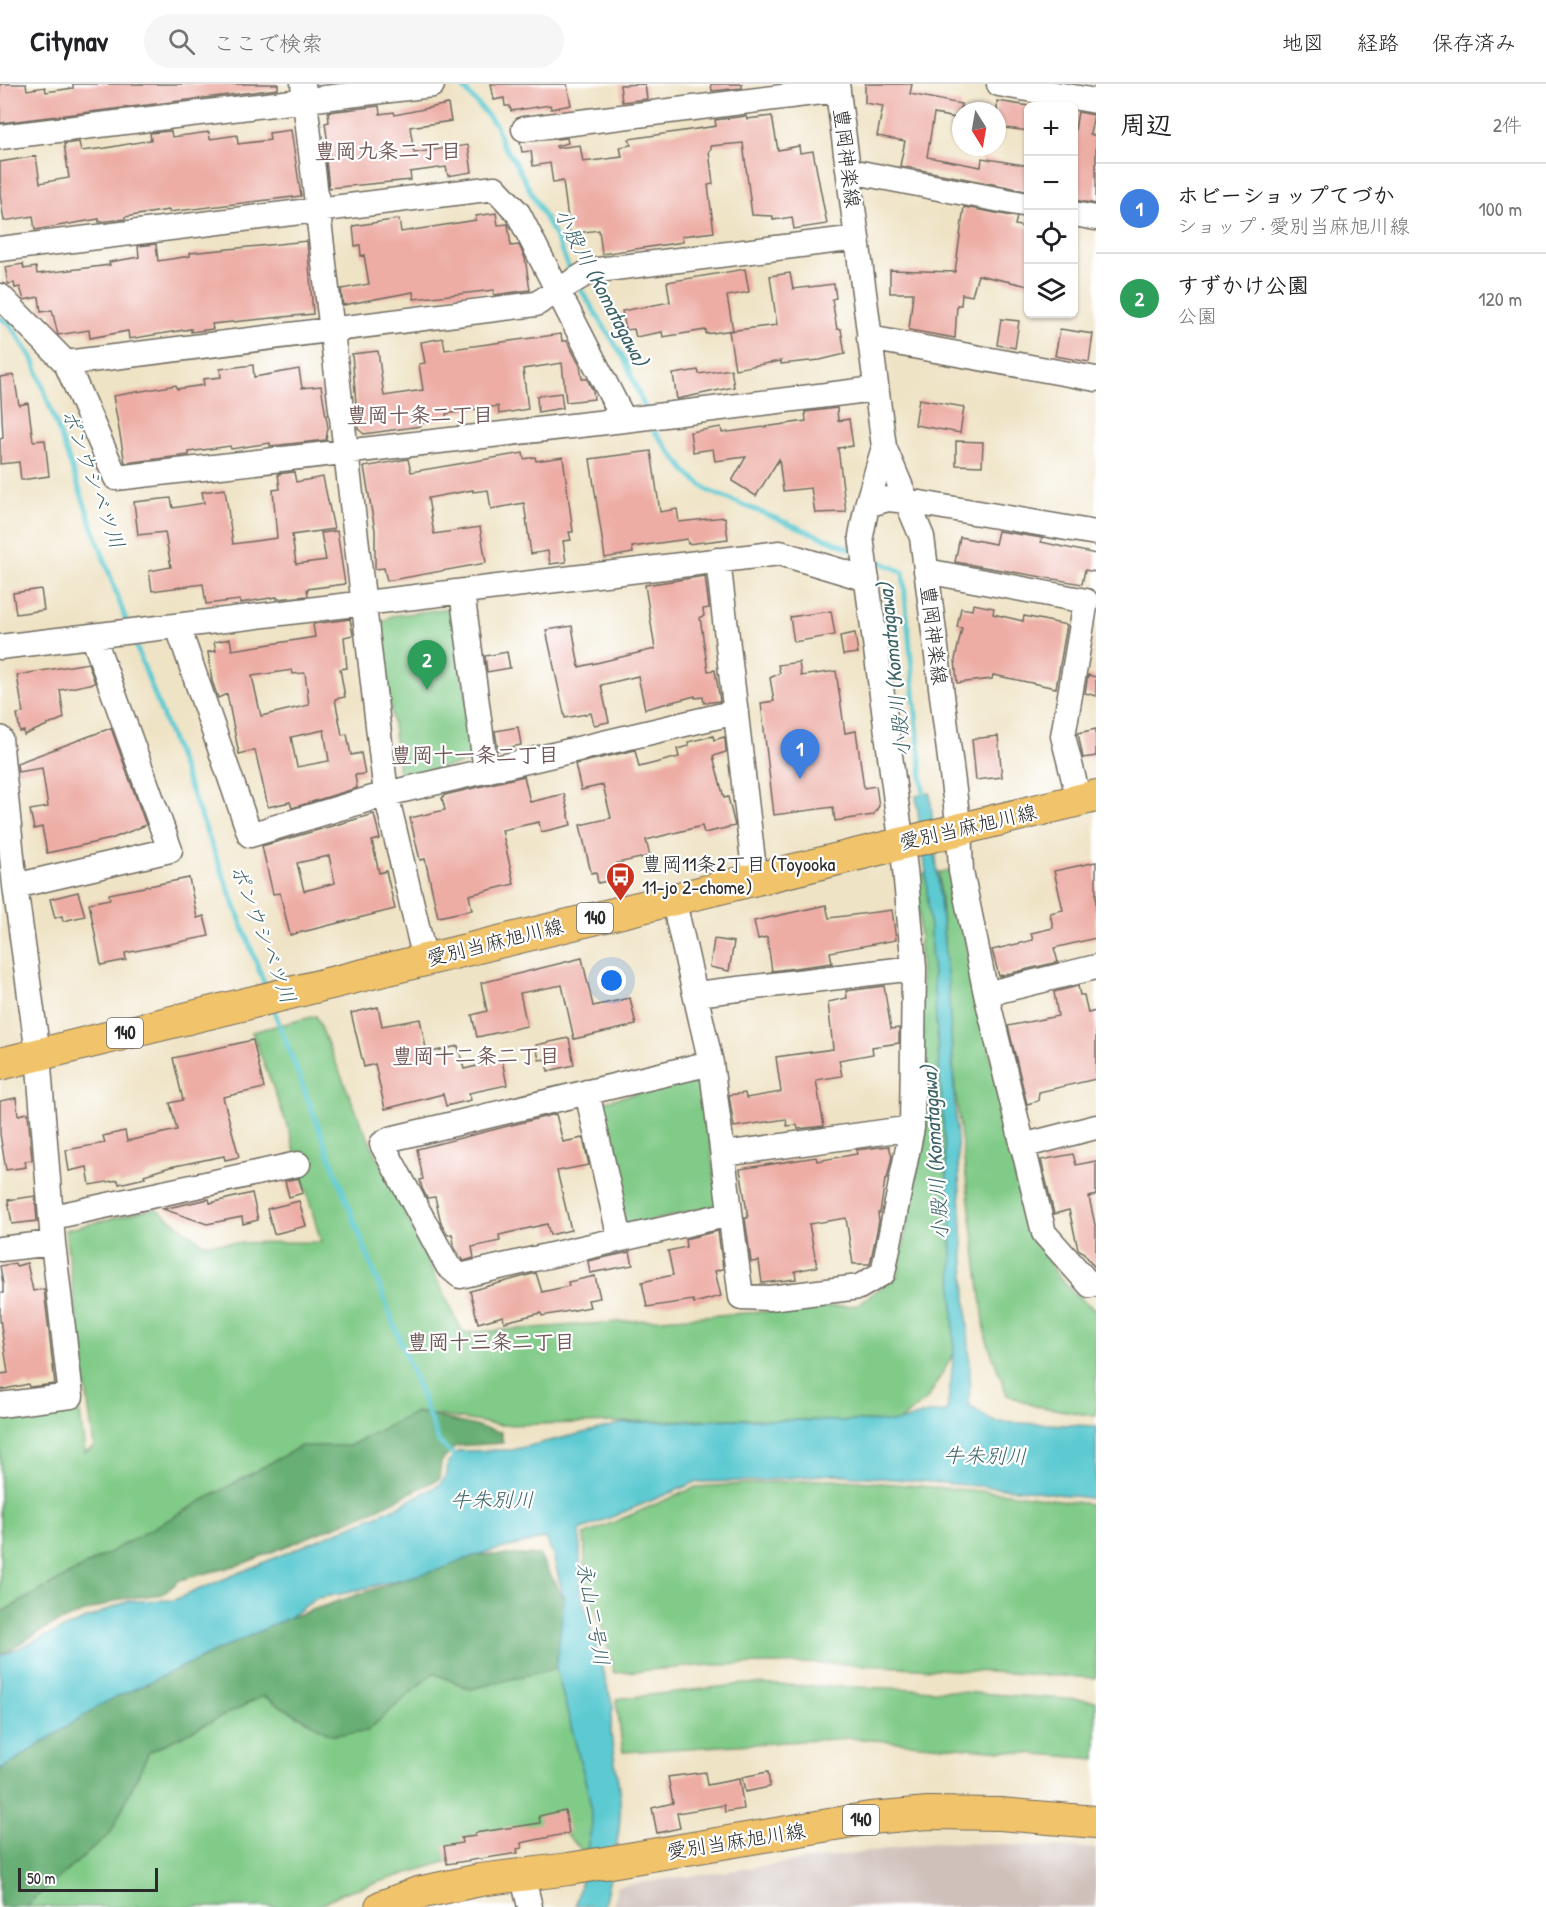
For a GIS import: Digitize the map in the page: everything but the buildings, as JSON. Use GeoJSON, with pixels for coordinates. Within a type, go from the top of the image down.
{"type":"FeatureCollection","features":[{"type":"Feature","properties":{"kind":"main road","name":"愛別当麻旭川線"},"geometry":{"type":"LineString","coordinates":[[0,1064],[1087,798]]}},
{"type":"Feature","properties":{"kind":"main road","name":"愛別当麻旭川線"},"geometry":{"type":"LineString","coordinates":[[381,1907],[418,1893],[522,1874],[569,1869],[870,1818],[928,1813],[1000,1814],[1096,1822]]}},
{"type":"Feature","properties":{"kind":"street"},"geometry":{"type":"LineString","coordinates":[[999,84],[1096,101]]}},
{"type":"Feature","properties":{"kind":"street"},"geometry":{"type":"LineString","coordinates":[[0,137],[304,93],[432,85]]}},
{"type":"Feature","properties":{"kind":"street"},"geometry":{"type":"LineString","coordinates":[[524,129],[838,87]]}},
{"type":"Feature","properties":{"kind":"street","name":"豊岡神楽線"},"geometry":{"type":"LineString","coordinates":[[838,87],[884,447],[922,537],[953,832],[986,994],[1044,1233],[1090,1285],[1096,1283]]}},
{"type":"Feature","properties":{"kind":"street"},"geometry":{"type":"LineString","coordinates":[[304,93],[386,794],[425,960]]}},
{"type":"Feature","properties":{"kind":"street"},"geometry":{"type":"LineString","coordinates":[[850,171],[1024,204]]}},
{"type":"Feature","properties":{"kind":"street"},"geometry":{"type":"LineString","coordinates":[[0,249],[495,188],[518,213],[631,420]]}},
{"type":"Feature","properties":{"kind":"street"},"geometry":{"type":"LineString","coordinates":[[1078,215],[1096,218]]}},
{"type":"Feature","properties":{"kind":"street"},"geometry":{"type":"LineString","coordinates":[[66,363],[536,304],[590,271],[857,238]]}},
{"type":"Feature","properties":{"kind":"street"},"geometry":{"type":"LineString","coordinates":[[0,296],[66,363],[116,478],[631,420],[875,388]]}},
{"type":"Feature","properties":{"kind":"street"},"geometry":{"type":"LineString","coordinates":[[869,339],[1096,379]]}},
{"type":"Feature","properties":{"kind":"street","name":"豊岡神楽線"},"geometry":{"type":"LineString","coordinates":[[730,1214],[741,1297],[770,1298],[859,1287],[883,1273],[912,1128],[914,968],[906,842],[861,536],[867,505],[884,447]]}},
{"type":"Feature","properties":{"kind":"street"},"geometry":{"type":"LineString","coordinates":[[867,505],[888,499],[908,501],[1096,533]]}},
{"type":"Feature","properties":{"kind":"street"},"geometry":{"type":"LineString","coordinates":[[0,647],[780,553],[866,570]]}},
{"type":"Feature","properties":{"kind":"street"},"geometry":{"type":"LineString","coordinates":[[718,560],[755,878]]}},
{"type":"Feature","properties":{"kind":"street"},"geometry":{"type":"LineString","coordinates":[[926,572],[1086,601],[1063,736],[1087,798]]}},
{"type":"Feature","properties":{"kind":"street"},"geometry":{"type":"LineString","coordinates":[[462,592],[486,771]]}},
{"type":"Feature","properties":{"kind":"street"},"geometry":{"type":"LineString","coordinates":[[178,627],[250,835],[386,794],[736,712]]}},
{"type":"Feature","properties":{"kind":"street"},"geometry":{"type":"LineString","coordinates":[[11,898],[170,850],[104,635]]}},
{"type":"Feature","properties":{"kind":"street"},"geometry":{"type":"LineString","coordinates":[[0,738],[11,898],[38,1054],[52,1217],[52,1243],[71,1396],[0,1405]]}},
{"type":"Feature","properties":{"kind":"street"},"geometry":{"type":"LineString","coordinates":[[673,898],[711,1063],[730,1214],[460,1276],[448,1266],[382,1144],[390,1139],[711,1063]]}},
{"type":"Feature","properties":{"kind":"street"},"geometry":{"type":"LineString","coordinates":[[986,994],[1096,967]]}},
{"type":"Feature","properties":{"kind":"street"},"geometry":{"type":"LineString","coordinates":[[696,994],[914,968]]}},
{"type":"Feature","properties":{"kind":"street"},"geometry":{"type":"LineString","coordinates":[[587,1092],[620,1239]]}},
{"type":"Feature","properties":{"kind":"street"},"geometry":{"type":"LineString","coordinates":[[1022,1146],[1096,1127]]}},
{"type":"Feature","properties":{"kind":"street"},"geometry":{"type":"LineString","coordinates":[[724,1155],[912,1128]]}},
{"type":"Feature","properties":{"kind":"street"},"geometry":{"type":"LineString","coordinates":[[52,1217],[298,1164]]}},
{"type":"Feature","properties":{"kind":"street"},"geometry":{"type":"LineString","coordinates":[[0,1249],[52,1243]]}},
{"type":"Feature","properties":{"kind":"street"},"geometry":{"type":"LineString","coordinates":[[522,1874],[530,1907]]}},
{"type":"Feature","properties":{"kind":"shaded area"},"geometry":{"type":"Polygon","coordinates":[[[940,1842],[1096,1849],[1096,1907],[613,1907],[617,1886],[940,1842]]]}},
{"type":"Feature","properties":{"kind":"green space"},"geometry":{"type":"Polygon","coordinates":[[[450,608],[455,612],[474,756],[471,761],[404,777],[399,772],[380,625],[391,616],[450,608]]]}},
{"type":"Feature","properties":{"kind":"green space"},"geometry":{"type":"Polygon","coordinates":[[[950,871],[1026,1216],[1038,1244],[1053,1269],[1072,1291],[1096,1310],[1096,1416],[1035,1406],[1007,1395],[986,1338],[955,1088],[939,872],[950,871]]]}},
{"type":"Feature","properties":{"kind":"green space"},"geometry":{"type":"Polygon","coordinates":[[[926,873],[952,1253],[954,1353],[928,1398],[899,1422],[737,1419],[501,1425],[416,1412],[349,1446],[301,1446],[0,1613],[0,1405],[71,1396],[79,1408],[85,1452],[94,1447],[65,1230],[155,1208],[203,1243],[321,1242],[289,1130],[252,1032],[316,1016],[362,1125],[463,1333],[857,1305],[898,1275],[918,1162],[922,1034],[918,875],[926,873]]]}},
{"type":"Feature","properties":{"kind":"green space"},"geometry":{"type":"Polygon","coordinates":[[[702,1076],[718,1205],[625,1227],[598,1103],[702,1076]]]}},
{"type":"Feature","properties":{"kind":"green space"},"geometry":{"type":"Polygon","coordinates":[[[416,1412],[501,1432],[503,1443],[456,1446],[441,1462],[439,1479],[375,1510],[242,1564],[180,1580],[163,1594],[121,1599],[74,1616],[48,1627],[0,1656],[0,1613],[301,1446],[349,1446],[416,1412]]]}},
{"type":"Feature","properties":{"kind":"green space"},"geometry":{"type":"Polygon","coordinates":[[[831,1479],[1006,1493],[1096,1505],[1096,1678],[826,1663],[710,1665],[614,1673],[602,1625],[587,1594],[584,1535],[696,1487],[831,1479]]]}},
{"type":"Feature","properties":{"kind":"green space"},"geometry":{"type":"Polygon","coordinates":[[[476,1555],[539,1555],[564,1599],[556,1668],[471,1689],[433,1673],[367,1731],[332,1735],[263,1696],[149,1752],[110,1834],[24,1907],[0,1907],[0,1770],[102,1704],[288,1618],[476,1555]]]}},
{"type":"Feature","properties":{"kind":"green space"},"geometry":{"type":"Polygon","coordinates":[[[556,1668],[589,1795],[592,1825],[586,1854],[559,1828],[342,1893],[316,1907],[24,1907],[110,1834],[149,1752],[263,1696],[332,1735],[367,1731],[433,1673],[471,1689],[556,1668]]]}},
{"type":"Feature","properties":{"kind":"green space"},"geometry":{"type":"Polygon","coordinates":[[[744,1684],[918,1689],[1096,1701],[1096,1759],[850,1738],[623,1752],[616,1699],[744,1684]]]}},
{"type":"Feature","properties":{"kind":"water","name":"牛朱別川"},"geometry":{"type":"Polygon","coordinates":[[[930,793],[948,986],[970,1366],[969,1406],[995,1422],[1096,1426],[1096,1499],[1028,1490],[832,1474],[756,1481],[696,1482],[580,1530],[580,1589],[613,1707],[611,1734],[620,1802],[618,1839],[604,1907],[576,1905],[592,1825],[589,1795],[556,1668],[564,1599],[553,1555],[546,1538],[476,1555],[441,1569],[317,1598],[288,1618],[102,1704],[0,1770],[0,1656],[128,1601],[174,1600],[399,1506],[439,1485],[447,1475],[448,1462],[459,1451],[512,1450],[624,1423],[737,1419],[899,1422],[928,1413],[947,1412],[954,1353],[952,1253],[926,873],[916,796],[930,793]]]}},
{"type":"Feature","properties":{"kind":"waterway","name":"小股川 (Komatagawa)"},"geometry":{"type":"LineString","coordinates":[[460,84],[496,125],[502,144],[513,159],[556,238],[572,275]]}},
{"type":"Feature","properties":{"kind":"waterway","name":"小股川 (Komatagawa)"},"geometry":{"type":"LineString","coordinates":[[578,285],[625,360],[646,411]]}},
{"type":"Feature","properties":{"kind":"waterway","name":"ポンウシベツ川"},"geometry":{"type":"LineString","coordinates":[[0,318],[9,323],[33,359],[128,626]]}},
{"type":"Feature","properties":{"kind":"waterway","name":"小股川 (Komatagawa)"},"geometry":{"type":"LineString","coordinates":[[651,423],[654,431],[688,474],[709,491],[856,551]]}},
{"type":"Feature","properties":{"kind":"waterway","name":"小股川 (Komatagawa)"},"geometry":{"type":"LineString","coordinates":[[870,557],[903,572],[924,801]]}},
{"type":"Feature","properties":{"kind":"waterway","name":"ポンウシベツ川"},"geometry":{"type":"LineString","coordinates":[[133,638],[266,988]]}},
{"type":"Feature","properties":{"kind":"waterway","name":"ポンウシベツ川"},"geometry":{"type":"LineString","coordinates":[[273,1008],[439,1442],[456,1458],[460,1458]]}},
{"type":"Feature","properties":{"kind":"place","name":"すずかけ公園"},"geometry":{"type":"Point","coordinates":[427,690]}},
{"type":"Feature","properties":{"kind":"place","name":"ホビーショップてづか"},"geometry":{"type":"Point","coordinates":[800,779]}},
{"type":"Feature","properties":{"kind":"place","name":"豊岡11条2丁目 (Toyooka 11-jo 2-chome)"},"geometry":{"type":"Point","coordinates":[621,902]}},
{"type":"Feature","properties":{"kind":"district","name":"豊岡九条二丁目"},"geometry":{"type":"Point","coordinates":[388,151]}},
{"type":"Feature","properties":{"kind":"district","name":"豊岡十条二丁目"},"geometry":{"type":"Point","coordinates":[420,415]}},
{"type":"Feature","properties":{"kind":"district","name":"豊岡十一条二丁目"},"geometry":{"type":"Point","coordinates":[475,755]}},
{"type":"Feature","properties":{"kind":"district","name":"豊岡十二条二丁目"},"geometry":{"type":"Point","coordinates":[476,1056]}},
{"type":"Feature","properties":{"kind":"district","name":"豊岡十三条二丁目"},"geometry":{"type":"Point","coordinates":[491,1342]}},
{"type":"Feature","properties":{"kind":"water label","name":"永山二号川"},"geometry":{"type":"Point","coordinates":[593,1614]}}]}
